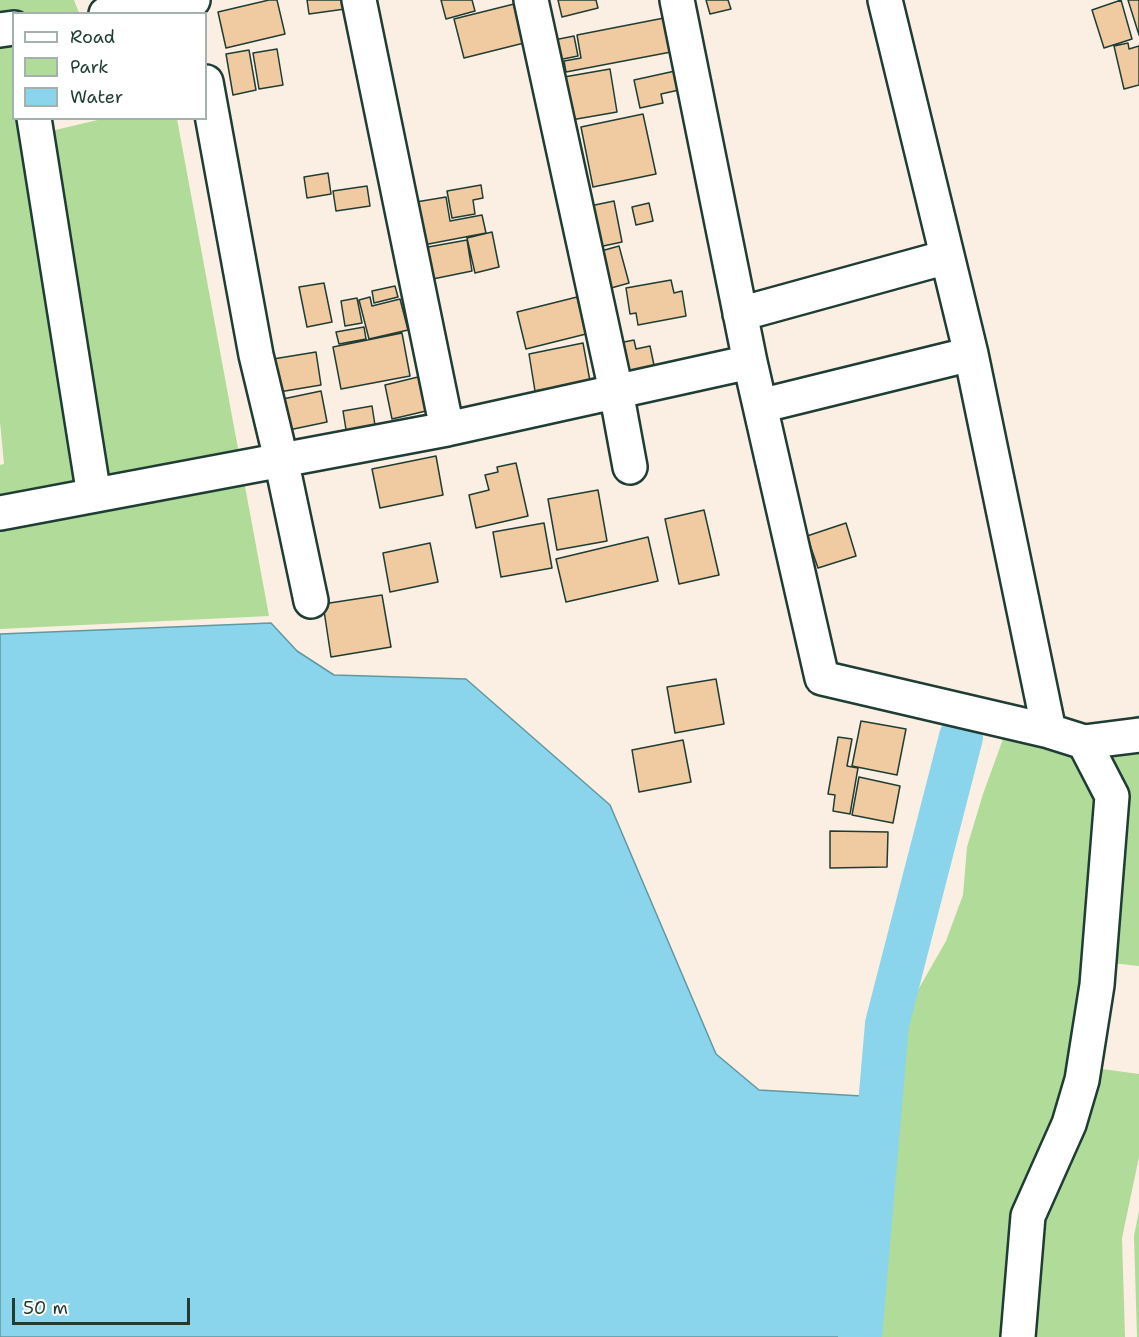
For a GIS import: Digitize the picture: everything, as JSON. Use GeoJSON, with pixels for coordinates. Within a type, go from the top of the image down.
{"type":"FeatureCollection","features":[{"type":"Feature","properties":{"kind":"street"},"geometry":{"type":"LineString","coordinates":[[118,12],[192,0]]}},
{"type":"Feature","properties":{"kind":"street"},"geometry":{"type":"LineString","coordinates":[[358,0],[447,429]]}},
{"type":"Feature","properties":{"kind":"street"},"geometry":{"type":"LineString","coordinates":[[531,0],[616,392],[630,467]]}},
{"type":"Feature","properties":{"kind":"street"},"geometry":{"type":"LineString","coordinates":[[677,0],[750,362],[822,678],[1049,731],[1084,742],[1139,735]]}},
{"type":"Feature","properties":{"kind":"street"},"geometry":{"type":"LineString","coordinates":[[885,0],[971,354],[1049,731]]}},
{"type":"Feature","properties":{"kind":"street"},"geometry":{"type":"LineString","coordinates":[[207,87],[256,355],[311,601]]}},
{"type":"Feature","properties":{"kind":"street"},"geometry":{"type":"LineString","coordinates":[[34,120],[92,483]]}},
{"type":"Feature","properties":{"kind":"street"},"geometry":{"type":"LineString","coordinates":[[740,314],[947,257]]}},
{"type":"Feature","properties":{"kind":"street"},"geometry":{"type":"LineString","coordinates":[[760,406],[971,354]]}},
{"type":"Feature","properties":{"kind":"street"},"geometry":{"type":"LineString","coordinates":[[0,513],[447,429],[750,362]]}},
{"type":"Feature","properties":{"kind":"street"},"geometry":{"type":"LineString","coordinates":[[1018,1337],[1028,1216],[1069,1124],[1076,1102],[1082,1080],[1097,985],[1112,796],[1084,742]]}},
{"type":"Feature","properties":{"kind":"green space"},"geometry":{"type":"Polygon","coordinates":[[[0,0],[74,0],[79,12],[12,12],[12,120],[50,120],[51,131],[98,120],[177,120],[269,616],[0,629],[0,465],[4,464],[0,422],[0,0]]]}},
{"type":"Feature","properties":{"kind":"green space"},"geometry":{"type":"Polygon","coordinates":[[[1139,715],[1139,966],[1112,963],[1097,726],[1139,715]]]}},
{"type":"Feature","properties":{"kind":"green space"},"geometry":{"type":"Polygon","coordinates":[[[1003,739],[1079,749],[1099,800],[1088,976],[1069,1080],[1008,1337],[871,1337],[902,1018],[946,941],[963,895],[967,847],[1003,739]]]}},
{"type":"Feature","properties":{"kind":"green space"},"geometry":{"type":"Polygon","coordinates":[[[1095,1068],[1139,1074],[1139,1157],[1122,1238],[1125,1337],[1030,1337],[1038,1217],[1095,1068]]]}},
{"type":"Feature","properties":{"kind":"green space"},"geometry":{"type":"Polygon","coordinates":[[[1139,1211],[1139,1337],[1137,1337],[1134,1236],[1139,1211]]]}},
{"type":"Feature","properties":{"kind":"water"},"geometry":{"type":"Polygon","coordinates":[[[271,623],[297,651],[334,675],[466,679],[610,805],[716,1054],[759,1090],[861,1096],[842,1337],[0,1337],[0,634],[271,623]]]}},
{"type":"Feature","properties":{"kind":"building"},"geometry":{"type":"Polygon","coordinates":[[[277,0],[285,34],[226,48],[218,12],[277,0]]]}},
{"type":"Feature","properties":{"kind":"building"},"geometry":{"type":"Polygon","coordinates":[[[307,0],[344,0],[345,9],[309,14],[307,0]]]}},
{"type":"Feature","properties":{"kind":"building"},"geometry":{"type":"Polygon","coordinates":[[[441,0],[472,0],[475,11],[446,19],[441,0]]]}},
{"type":"Feature","properties":{"kind":"building"},"geometry":{"type":"Polygon","coordinates":[[[558,0],[596,0],[598,8],[562,17],[558,0]]]}},
{"type":"Feature","properties":{"kind":"building"},"geometry":{"type":"Polygon","coordinates":[[[706,0],[728,0],[731,9],[710,14],[706,0]]]}},
{"type":"Feature","properties":{"kind":"building"},"geometry":{"type":"Polygon","coordinates":[[[1121,0],[1132,39],[1104,48],[1092,10],[1121,0]]]}},
{"type":"Feature","properties":{"kind":"building"},"geometry":{"type":"Polygon","coordinates":[[[1128,0],[1139,0],[1139,35],[1128,0]]]}},
{"type":"Feature","properties":{"kind":"building"},"geometry":{"type":"Polygon","coordinates":[[[514,4],[524,43],[464,58],[454,19],[514,4]]]}},
{"type":"Feature","properties":{"kind":"building"},"geometry":{"type":"Polygon","coordinates":[[[664,18],[671,52],[566,72],[564,61],[581,58],[577,35],[664,18]]]}},
{"type":"Feature","properties":{"kind":"building"},"geometry":{"type":"Polygon","coordinates":[[[574,36],[578,56],[558,60],[554,40],[574,36]]]}},
{"type":"Feature","properties":{"kind":"building"},"geometry":{"type":"Polygon","coordinates":[[[1128,43],[1129,49],[1139,46],[1139,85],[1124,89],[1114,46],[1128,43]]]}},
{"type":"Feature","properties":{"kind":"building"},"geometry":{"type":"Polygon","coordinates":[[[277,49],[283,85],[259,89],[253,53],[277,49]]]}},
{"type":"Feature","properties":{"kind":"building"},"geometry":{"type":"Polygon","coordinates":[[[249,50],[256,90],[233,95],[226,54],[249,50]]]}},
{"type":"Feature","properties":{"kind":"building"},"geometry":{"type":"Polygon","coordinates":[[[610,69],[617,112],[571,120],[564,77],[610,69]]]}},
{"type":"Feature","properties":{"kind":"building"},"geometry":{"type":"Polygon","coordinates":[[[675,71],[679,90],[661,94],[663,103],[640,108],[634,80],[675,71]]]}},
{"type":"Feature","properties":{"kind":"building"},"geometry":{"type":"Polygon","coordinates":[[[643,114],[656,174],[593,187],[581,127],[643,114]]]}},
{"type":"Feature","properties":{"kind":"building"},"geometry":{"type":"Polygon","coordinates":[[[328,173],[331,194],[307,198],[304,177],[328,173]]]}},
{"type":"Feature","properties":{"kind":"building"},"geometry":{"type":"Polygon","coordinates":[[[481,185],[483,198],[473,200],[475,214],[452,218],[447,191],[481,185]]]}},
{"type":"Feature","properties":{"kind":"building"},"geometry":{"type":"Polygon","coordinates":[[[367,186],[370,206],[336,211],[333,191],[367,186]]]}},
{"type":"Feature","properties":{"kind":"building"},"geometry":{"type":"Polygon","coordinates":[[[446,197],[450,221],[482,215],[486,233],[418,246],[410,203],[446,197]]]}},
{"type":"Feature","properties":{"kind":"building"},"geometry":{"type":"Polygon","coordinates":[[[614,201],[622,242],[594,248],[585,207],[614,201]]]}},
{"type":"Feature","properties":{"kind":"building"},"geometry":{"type":"Polygon","coordinates":[[[649,203],[653,221],[636,225],[632,207],[649,203]]]}},
{"type":"Feature","properties":{"kind":"building"},"geometry":{"type":"Polygon","coordinates":[[[492,232],[499,267],[475,273],[467,238],[492,232]]]}},
{"type":"Feature","properties":{"kind":"building"},"geometry":{"type":"Polygon","coordinates":[[[467,240],[472,271],[423,281],[417,249],[467,240]]]}},
{"type":"Feature","properties":{"kind":"building"},"geometry":{"type":"Polygon","coordinates":[[[619,246],[629,283],[604,290],[594,253],[619,246]]]}},
{"type":"Feature","properties":{"kind":"building"},"geometry":{"type":"Polygon","coordinates":[[[671,280],[674,293],[682,291],[686,316],[638,325],[636,313],[630,314],[626,288],[671,280]]]}},
{"type":"Feature","properties":{"kind":"building"},"geometry":{"type":"Polygon","coordinates":[[[324,283],[332,322],[307,327],[299,287],[324,283]]]}},
{"type":"Feature","properties":{"kind":"building"},"geometry":{"type":"Polygon","coordinates":[[[395,286],[398,297],[374,303],[372,291],[395,286]]]}},
{"type":"Feature","properties":{"kind":"building"},"geometry":{"type":"Polygon","coordinates":[[[370,297],[372,306],[400,299],[408,330],[369,339],[359,300],[370,297]]]}},
{"type":"Feature","properties":{"kind":"building"},"geometry":{"type":"Polygon","coordinates":[[[577,297],[586,334],[526,349],[517,312],[577,297]]]}},
{"type":"Feature","properties":{"kind":"building"},"geometry":{"type":"Polygon","coordinates":[[[357,298],[362,323],[345,326],[341,301],[357,298]]]}},
{"type":"Feature","properties":{"kind":"building"},"geometry":{"type":"Polygon","coordinates":[[[364,327],[366,339],[339,344],[336,332],[364,327]]]}},
{"type":"Feature","properties":{"kind":"building"},"geometry":{"type":"Polygon","coordinates":[[[402,333],[410,376],[341,389],[333,347],[402,333]]]}},
{"type":"Feature","properties":{"kind":"building"},"geometry":{"type":"Polygon","coordinates":[[[634,340],[636,349],[650,346],[655,370],[620,377],[614,344],[634,340]]]}},
{"type":"Feature","properties":{"kind":"building"},"geometry":{"type":"Polygon","coordinates":[[[583,343],[590,381],[535,391],[529,354],[583,343]]]}},
{"type":"Feature","properties":{"kind":"building"},"geometry":{"type":"Polygon","coordinates":[[[316,352],[321,385],[273,393],[267,360],[316,352]]]}},
{"type":"Feature","properties":{"kind":"building"},"geometry":{"type":"Polygon","coordinates":[[[418,377],[426,411],[392,419],[385,385],[418,377]]]}},
{"type":"Feature","properties":{"kind":"building"},"geometry":{"type":"Polygon","coordinates":[[[321,391],[327,422],[284,431],[278,400],[321,391]]]}},
{"type":"Feature","properties":{"kind":"building"},"geometry":{"type":"Polygon","coordinates":[[[372,406],[377,438],[348,442],[343,411],[372,406]]]}},
{"type":"Feature","properties":{"kind":"building"},"geometry":{"type":"Polygon","coordinates":[[[436,456],[443,495],[380,508],[372,469],[436,456]]]}},
{"type":"Feature","properties":{"kind":"building"},"geometry":{"type":"Polygon","coordinates":[[[516,463],[528,516],[476,528],[469,495],[489,490],[485,475],[498,472],[497,467],[516,463]]]}},
{"type":"Feature","properties":{"kind":"building"},"geometry":{"type":"Polygon","coordinates":[[[598,490],[607,541],[557,550],[548,499],[598,490]]]}},
{"type":"Feature","properties":{"kind":"building"},"geometry":{"type":"Polygon","coordinates":[[[704,510],[719,575],[679,584],[665,519],[704,510]]]}},
{"type":"Feature","properties":{"kind":"building"},"geometry":{"type":"Polygon","coordinates":[[[544,523],[552,568],[501,577],[493,532],[544,523]]]}},
{"type":"Feature","properties":{"kind":"building"},"geometry":{"type":"Polygon","coordinates":[[[846,523],[856,556],[818,568],[807,536],[846,523]]]}},
{"type":"Feature","properties":{"kind":"building"},"geometry":{"type":"Polygon","coordinates":[[[648,537],[658,581],[566,602],[556,559],[648,537]]]}},
{"type":"Feature","properties":{"kind":"building"},"geometry":{"type":"Polygon","coordinates":[[[430,543],[438,582],[390,592],[383,553],[430,543]]]}},
{"type":"Feature","properties":{"kind":"building"},"geometry":{"type":"Polygon","coordinates":[[[382,595],[391,647],[331,657],[323,604],[382,595]]]}},
{"type":"Feature","properties":{"kind":"building"},"geometry":{"type":"Polygon","coordinates":[[[716,679],[724,724],[675,733],[667,687],[716,679]]]}},
{"type":"Feature","properties":{"kind":"building"},"geometry":{"type":"Polygon","coordinates":[[[861,721],[906,729],[897,775],[852,766],[861,721]]]}},
{"type":"Feature","properties":{"kind":"building"},"geometry":{"type":"Polygon","coordinates":[[[838,737],[852,739],[847,766],[858,768],[850,814],[833,811],[835,795],[828,794],[838,737]]]}},
{"type":"Feature","properties":{"kind":"building"},"geometry":{"type":"Polygon","coordinates":[[[683,740],[691,782],[639,792],[632,750],[683,740]]]}},
{"type":"Feature","properties":{"kind":"building"},"geometry":{"type":"Polygon","coordinates":[[[859,777],[900,786],[893,823],[852,815],[859,777]]]}},
{"type":"Feature","properties":{"kind":"building"},"geometry":{"type":"Polygon","coordinates":[[[830,831],[888,832],[887,867],[830,868],[830,831]]]}},
{"type":"Feature","properties":{"kind":"waterway"},"geometry":{"type":"LineString","coordinates":[[860,1337],[887,1024],[961,737]]}}]}
